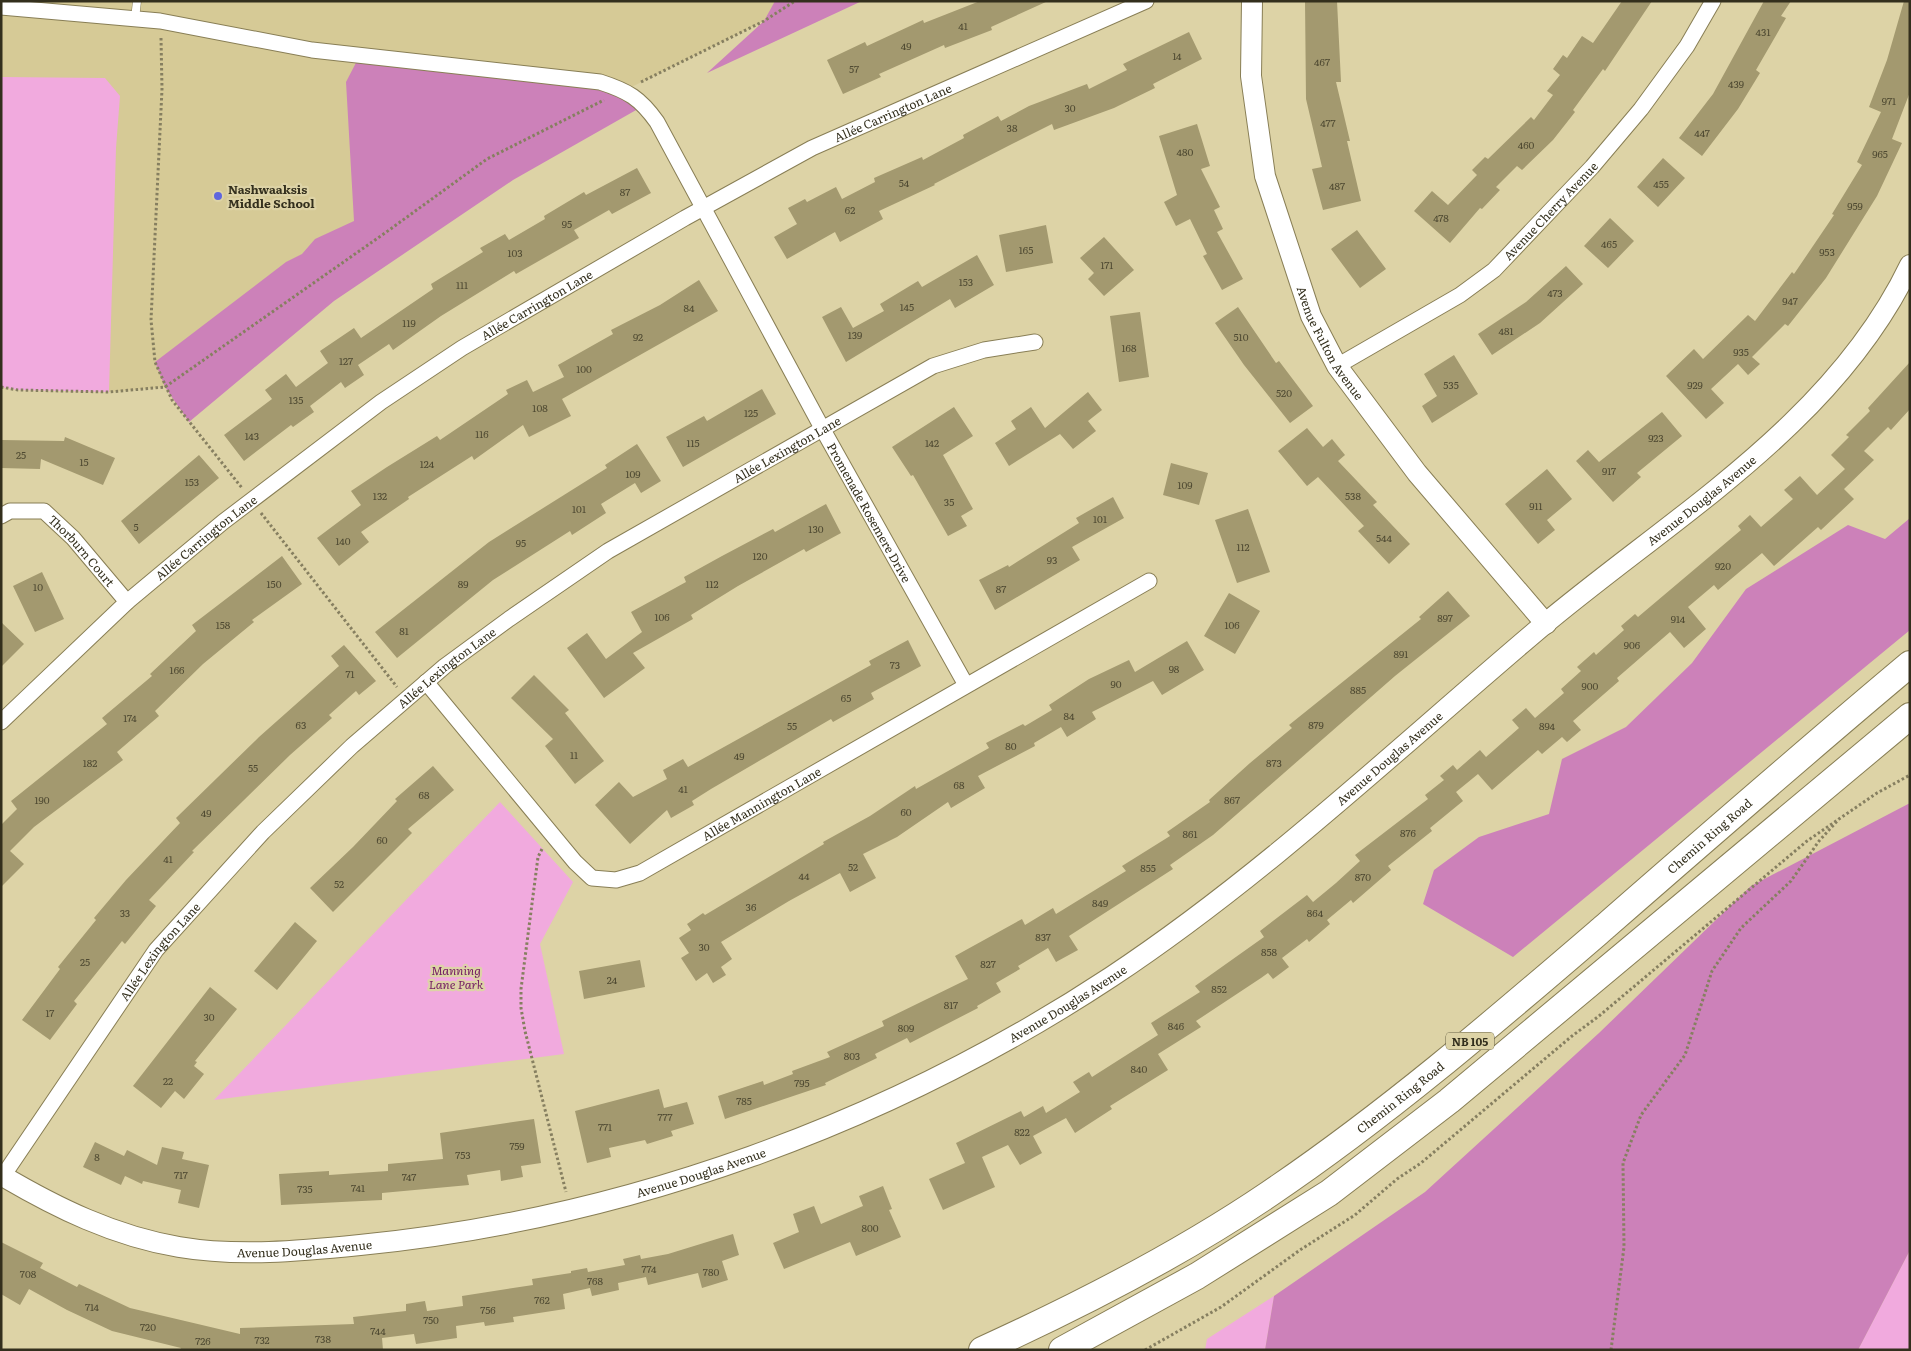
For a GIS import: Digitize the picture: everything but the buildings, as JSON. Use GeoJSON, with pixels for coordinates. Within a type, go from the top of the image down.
{"type":"FeatureCollection","features":[{"type":"Feature","properties":{"kind":"highway","name":"Chemin Ring Road"},"geometry":{"type":"LineString","coordinates":[[982,1350],[1048,1320],[1210,1231],[1268,1195],[1343,1141],[1499,1018],[1910,664]]}},
{"type":"Feature","properties":{"kind":"highway","name":"NB 105"},"geometry":{"type":"LineString","coordinates":[[1062,1350],[1197,1276],[1329,1193],[1449,1101],[1910,716]]}},
{"type":"Feature","properties":{"kind":"street","name":"Allée Carrington Lane"},"geometry":{"type":"LineString","coordinates":[[1,722],[126,602],[251,500],[381,402],[462,348],[812,148],[1146,1]]}},
{"type":"Feature","properties":{"kind":"street","name":"Avenue Fulton Avenue"},"geometry":{"type":"LineString","coordinates":[[1252,1],[1251,76],[1265,176],[1311,316],[1337,366],[1417,473],[1546,624]]}},
{"type":"Feature","properties":{"kind":"street","name":"Avenue Cherry Avenue"},"geometry":{"type":"LineString","coordinates":[[1337,366],[1460,295],[1494,270],[1592,168],[1642,109],[1687,46],[1713,1]]}},
{"type":"Feature","properties":{"kind":"street","name":"Promenade Rosemere Drive"},"geometry":{"type":"LineString","coordinates":[[1,7],[160,21],[312,50],[600,82],[625,90],[645,105],[657,122],[822,428],[966,685]]}},
{"type":"Feature","properties":{"kind":"street","name":"Avenue Douglas Avenue"},"geometry":{"type":"LineString","coordinates":[[2,1175],[49,1204],[108,1229],[178,1247],[242,1252],[320,1249],[397,1241],[482,1228],[570,1209],[720,1168],[804,1136],[944,1074],[1033,1026],[1107,980],[1231,892],[1546,624],[1735,474],[1810,404],[1850,361],[1897,292],[1910,265]]}},
{"type":"Feature","properties":{"kind":"street","name":"Allée Lexington Lane"},"geometry":{"type":"LineString","coordinates":[[2,1175],[156,950],[263,832],[352,746],[426,682],[509,619],[608,551],[933,366],[984,350],[1035,342]]}},
{"type":"Feature","properties":{"kind":"street","name":"Thorburn Court"},"geometry":{"type":"LineString","coordinates":[[1,516],[10,511],[44,512],[73,538],[126,602]]}},
{"type":"Feature","properties":{"kind":"street","name":"Allée Mannington Lane"},"geometry":{"type":"LineString","coordinates":[[426,682],[574,862],[592,878],[616,880],[640,873],[1149,581]]}},
{"type":"Feature","properties":{"kind":"lane"},"geometry":{"type":"LineString","coordinates":[[135,19],[137,1]]}},
{"type":"Feature","properties":{"kind":"path"},"geometry":{"type":"LineString","coordinates":[[1,387],[18,390],[118,392],[165,387],[486,159],[764,20],[795,1]]}},
{"type":"Feature","properties":{"kind":"path"},"geometry":{"type":"LineString","coordinates":[[161,35],[162,89],[151,320],[155,362],[172,400],[407,699]]}},
{"type":"Feature","properties":{"kind":"path"},"geometry":{"type":"LineString","coordinates":[[1145,1350],[1221,1307],[1300,1250],[1355,1215],[1572,1036],[1599,1016],[1807,841],[1877,793],[1910,775]]}},
{"type":"Feature","properties":{"kind":"path"},"geometry":{"type":"LineString","coordinates":[[1611,1350],[1624,1247],[1623,1163],[1641,1115],[1685,1055],[1712,971],[1741,928],[1791,881],[1820,841],[1839,819]]}},
{"type":"Feature","properties":{"kind":"path"},"geometry":{"type":"LineString","coordinates":[[554,836],[543,845],[538,857],[521,989],[521,1008],[524,1031],[570,1209]]}},
{"type":"Feature","properties":{"kind":"shaded area","name":"Nashwaaksis Middle School"},"geometry":{"type":"Polygon","coordinates":[[[1,1],[795,1],[764,21],[487,159],[165,387],[109,392],[18,390],[1,387],[1,1]]]}},
{"type":"Feature","properties":{"kind":"shaded area"},"geometry":{"type":"Polygon","coordinates":[[[775,1],[862,1],[707,73],[764,21],[775,1]]]}},
{"type":"Feature","properties":{"kind":"shaded area"},"geometry":{"type":"Polygon","coordinates":[[[360,55],[600,82],[645,105],[513,180],[334,301],[189,422],[165,387],[155,362],[286,262],[302,254],[315,239],[354,221],[346,82],[360,55]]]}},
{"type":"Feature","properties":{"kind":"shaded area"},"geometry":{"type":"Polygon","coordinates":[[[1910,518],[1910,630],[1513,957],[1423,904],[1434,870],[1479,837],[1549,814],[1562,759],[1626,727],[1692,663],[1746,589],[1848,525],[1885,539],[1910,518]]]}},
{"type":"Feature","properties":{"kind":"shaded area"},"geometry":{"type":"Polygon","coordinates":[[[1910,803],[1910,1250],[1858,1350],[1265,1350],[1274,1296],[1425,1192],[1599,1033],[1751,886],[1910,803]]]}},
{"type":"Feature","properties":{"kind":"green space"},"geometry":{"type":"Polygon","coordinates":[[[1,77],[105,78],[120,96],[116,148],[109,392],[18,390],[1,387],[1,77]]]}},
{"type":"Feature","properties":{"kind":"green space","name":"Manning Lane Park"},"geometry":{"type":"Polygon","coordinates":[[[500,802],[573,882],[540,944],[564,1054],[214,1100],[500,802]]]}},
{"type":"Feature","properties":{"kind":"green space"},"geometry":{"type":"Polygon","coordinates":[[[1910,1250],[1910,1350],[1858,1350],[1910,1250]]]}},
{"type":"Feature","properties":{"kind":"green space"},"geometry":{"type":"Polygon","coordinates":[[[1274,1296],[1265,1350],[1205,1350],[1207,1339],[1274,1296]]]}},
{"type":"Feature","properties":{"kind":"place","name":"Nashwaaksis Middle School"},"geometry":{"type":"Point","coordinates":[218,196]}}]}
